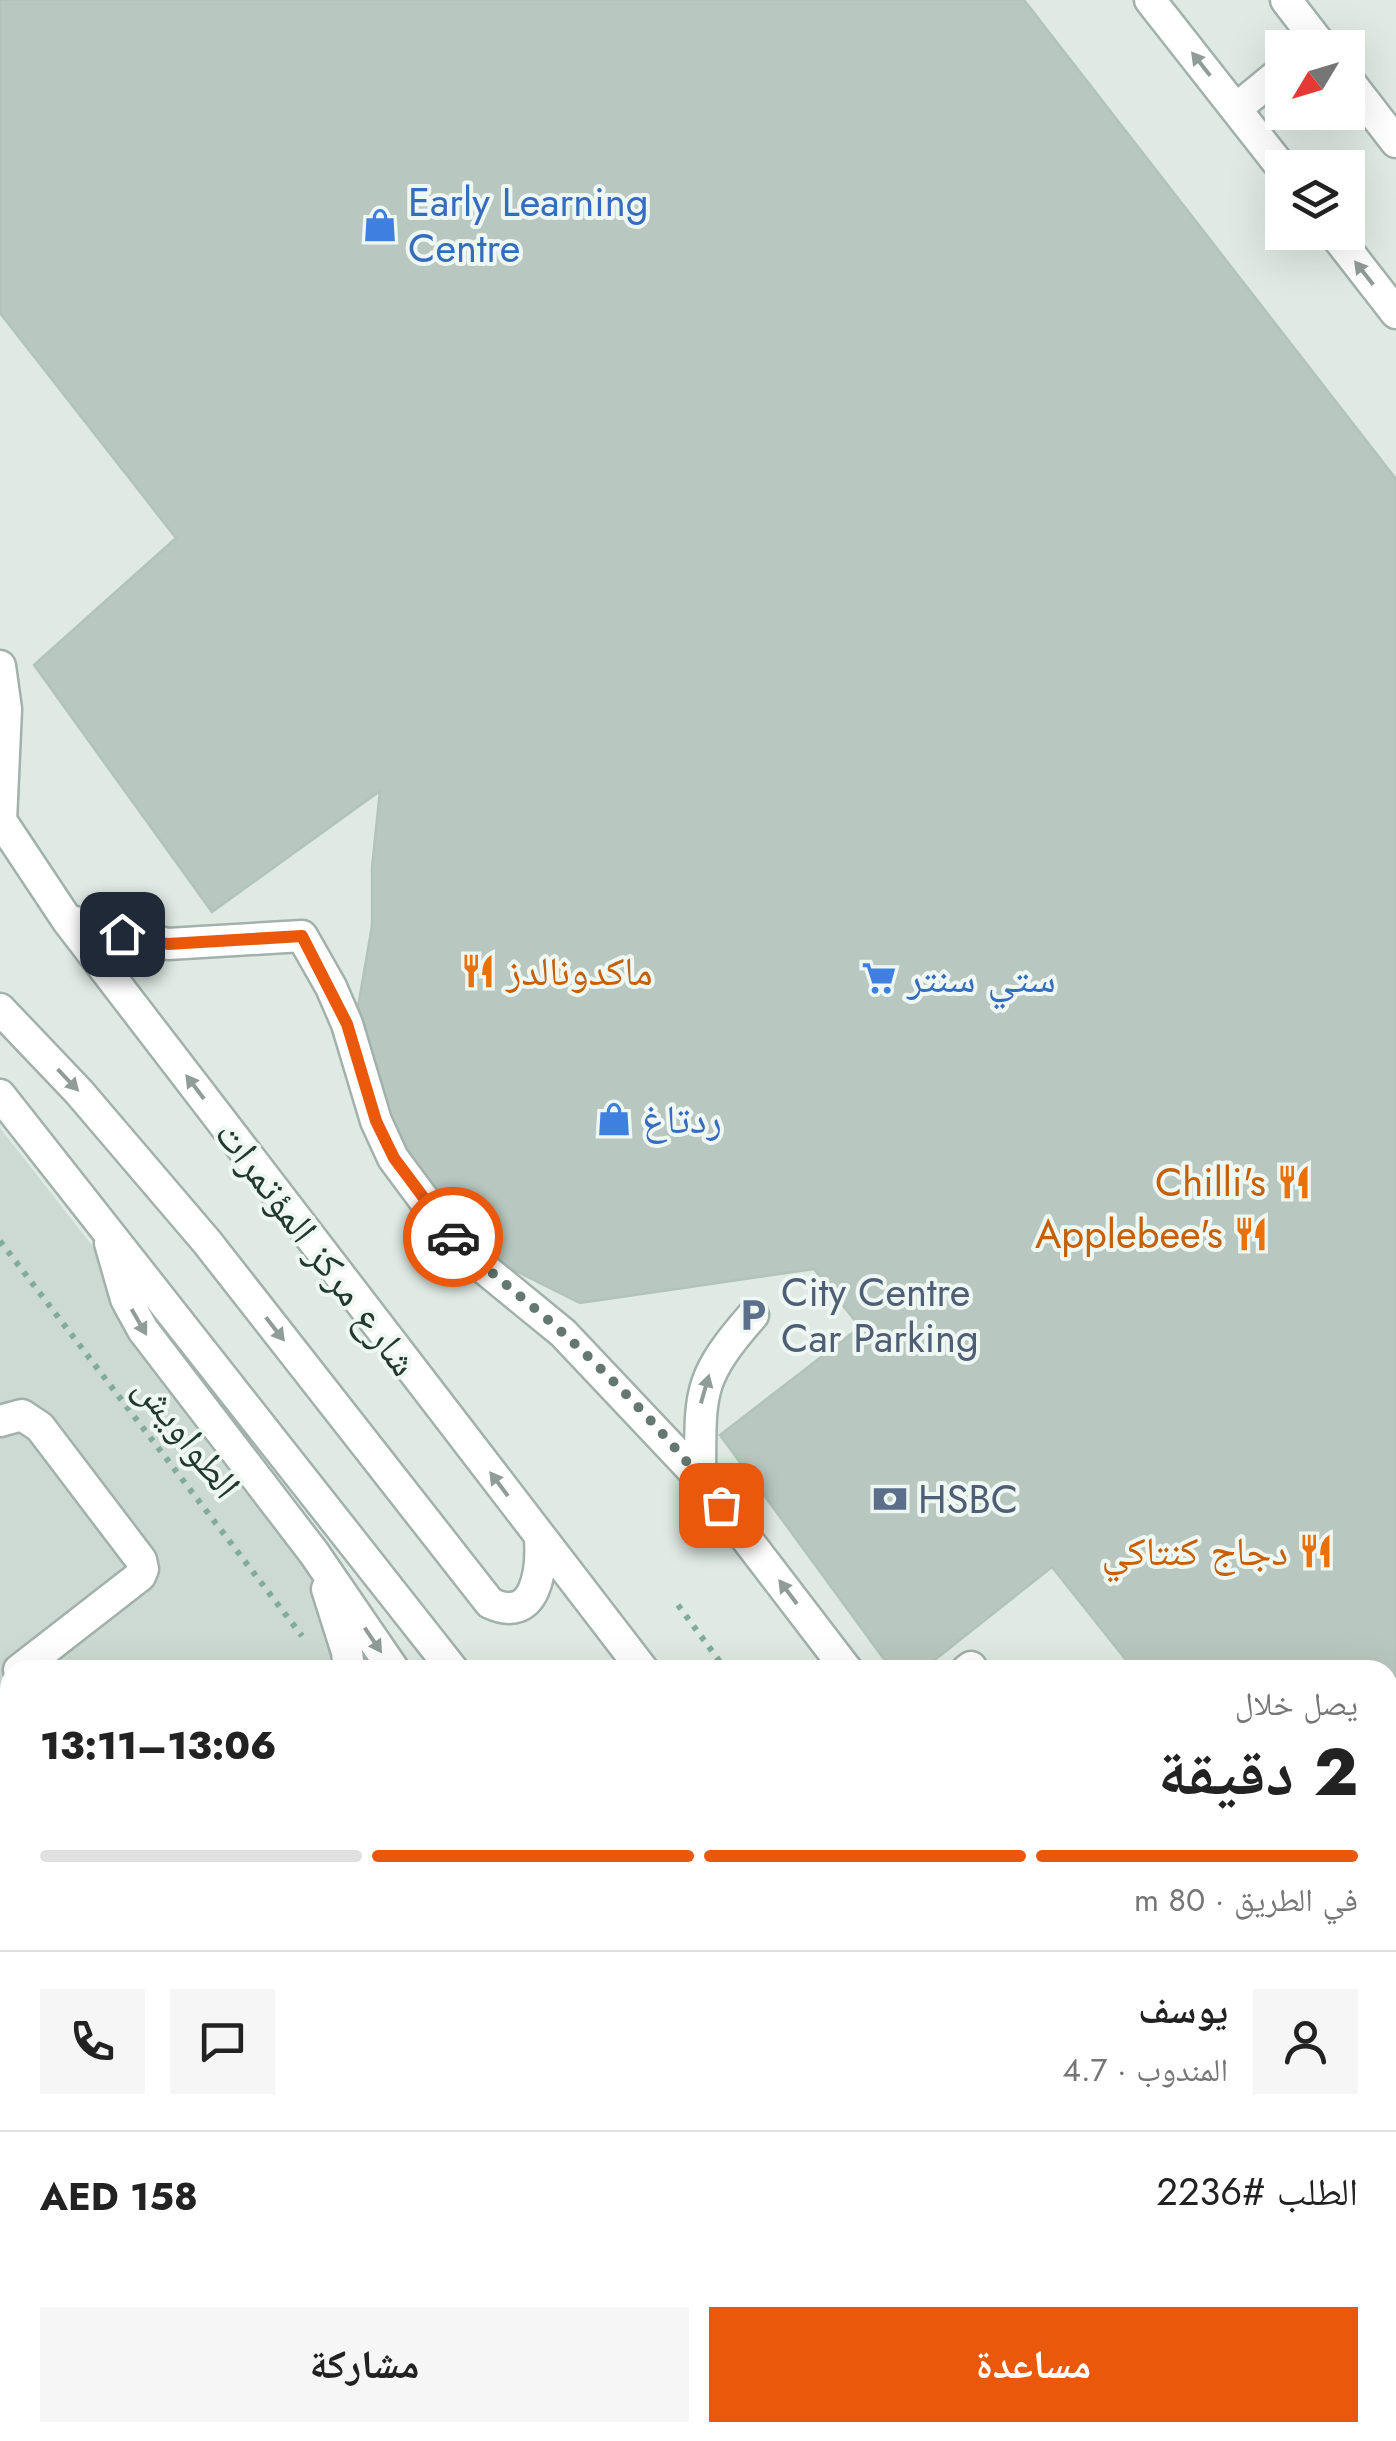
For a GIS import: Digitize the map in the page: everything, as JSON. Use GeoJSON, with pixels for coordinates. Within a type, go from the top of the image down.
{"type":"FeatureCollection","features":[{"type":"Feature","properties":{"kind":"street"},"geometry":{"type":"LineString","coordinates":[[1150,0],[1268,150]]}},
{"type":"Feature","properties":{"kind":"street"},"geometry":{"type":"LineString","coordinates":[[1286,0],[1307,30]]}},
{"type":"Feature","properties":{"kind":"street"},"geometry":{"type":"LineString","coordinates":[[1248,98],[1265,84]]}},
{"type":"Feature","properties":{"kind":"street"},"geometry":{"type":"LineString","coordinates":[[1365,102],[1396,142]]}},
{"type":"Feature","properties":{"kind":"street"},"geometry":{"type":"LineString","coordinates":[[1347,250],[1396,313]]}},
{"type":"Feature","properties":{"kind":"street"},"geometry":{"type":"LineString","coordinates":[[0,666],[6,709],[0,820]]}},
{"type":"Feature","properties":{"kind":"street","name":"شارع مركز المؤتمرات"},"geometry":{"type":"LineString","coordinates":[[0,820],[67,920],[635,1660]]}},
{"type":"Feature","properties":{"kind":"street"},"geometry":{"type":"LineString","coordinates":[[67,920],[168,944],[302,936],[347,1024],[376,1121],[394,1158],[444,1228],[486,1270],[563,1333],[700,1478],[839,1660]]}},
{"type":"Feature","properties":{"kind":"street"},"geometry":{"type":"LineString","coordinates":[[0,1009],[79,1092],[207,1242],[490,1603],[510,1607],[530,1597],[540,1574],[540,1538]]}},
{"type":"Feature","properties":{"kind":"street"},"geometry":{"type":"LineString","coordinates":[[0,1095],[445,1660]]}},
{"type":"Feature","properties":{"kind":"street"},"geometry":{"type":"LineString","coordinates":[[107,1231],[114,1266],[143,1330],[314,1553],[387,1660]]}},
{"type":"Feature","properties":{"kind":"street"},"geometry":{"type":"LineString","coordinates":[[700,1478],[700,1402],[705,1383],[721,1352],[752,1316]]}},
{"type":"Feature","properties":{"kind":"street"},"geometry":{"type":"LineString","coordinates":[[0,1421],[22,1415],[40,1427],[144,1569],[32,1660]]}},
{"type":"Feature","properties":{"kind":"street"},"geometry":{"type":"LineString","coordinates":[[314,1553],[342,1632],[347,1660]]}},
{"type":"Feature","properties":{"kind":"path","name":"الطواويش"},"geometry":{"type":"LineString","coordinates":[[0,1241],[304,1640]]}},
{"type":"Feature","properties":{"kind":"path"},"geometry":{"type":"LineString","coordinates":[[678,1605],[719,1660]]}},
{"type":"Feature","properties":{"kind":"shaded area"},"geometry":{"type":"Polygon","coordinates":[[[0,1128],[264,1465],[375,1660],[0,1660],[0,1128]]]}},
{"type":"Feature","properties":{"kind":"building","name":"ستي سنتر"},"geometry":{"type":"Polygon","coordinates":[[[0,0],[1024,0],[1396,479],[1396,1660],[1126,1660],[1052,1567],[935,1660],[885,1660],[720,1435],[860,1327],[814,1269],[580,1303],[498,1262],[458,1226],[394,1139],[354,1030],[372,926],[372,867],[380,791],[212,912],[34,665],[176,538],[0,313],[0,0]]]}},
{"type":"Feature","properties":{"kind":"way so far"},"geometry":{"type":"LineString","coordinates":[[453,1237],[602,1371],[721,1505]]}},
{"type":"Feature","properties":{"kind":"place","name":"Early Learning Centre"},"geometry":{"type":"Point","coordinates":[380,225]}},
{"type":"Feature","properties":{"kind":"place","name":"ماكدونالدز"},"geometry":{"type":"Point","coordinates":[478,971]}},
{"type":"Feature","properties":{"kind":"place","name":"ستي سنتر"},"geometry":{"type":"Point","coordinates":[879,978]}},
{"type":"Feature","properties":{"kind":"place","name":"ردتاغ"},"geometry":{"type":"Point","coordinates":[614,1119]}},
{"type":"Feature","properties":{"kind":"place","name":"Chilli's"},"geometry":{"type":"Point","coordinates":[1294,1182]}},
{"type":"Feature","properties":{"kind":"place","name":"Applebee's"},"geometry":{"type":"Point","coordinates":[1251,1234]}},
{"type":"Feature","properties":{"kind":"place","name":"City Centre Car Parking"},"geometry":{"type":"Point","coordinates":[753,1315]}},
{"type":"Feature","properties":{"kind":"place","name":"HSBC"},"geometry":{"type":"Point","coordinates":[890,1499]}},
{"type":"Feature","properties":{"kind":"place","name":"دجاج كنتاكي"},"geometry":{"type":"Point","coordinates":[1316,1551]}},
{"type":"Feature","properties":{"kind":"route"},"geometry":{"type":"LineString","coordinates":[[122,934],[168,944],[302,936],[347,1024],[376,1121],[394,1158],[453,1237]]}}]}
